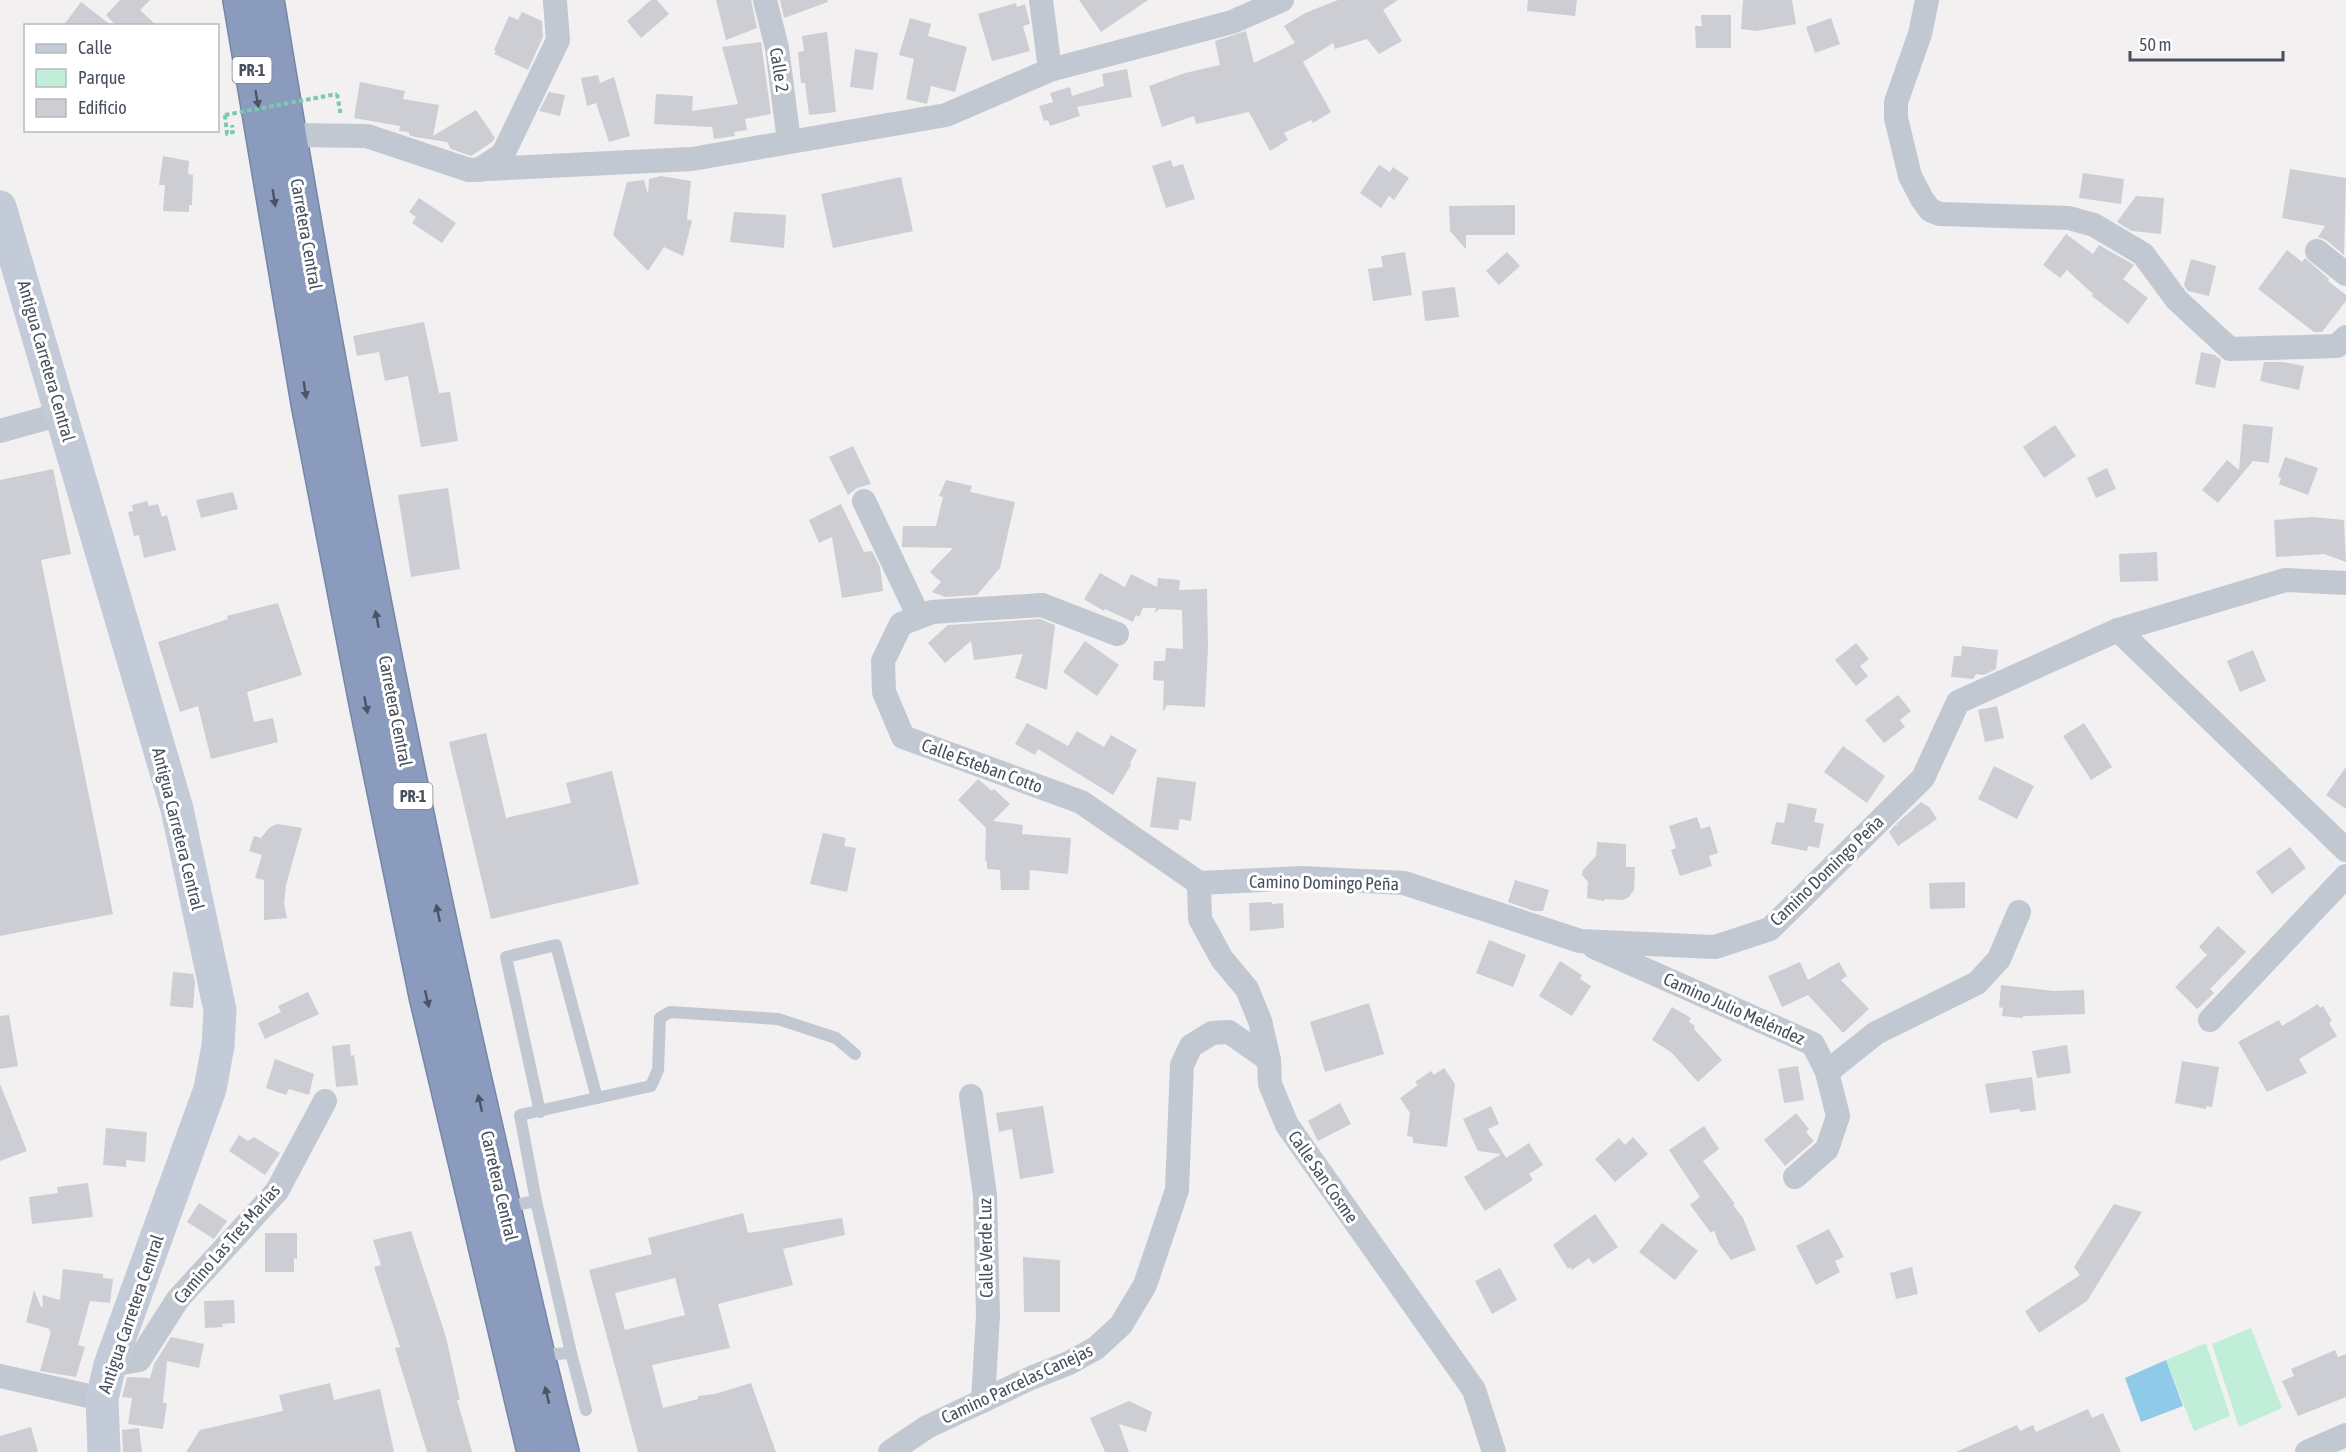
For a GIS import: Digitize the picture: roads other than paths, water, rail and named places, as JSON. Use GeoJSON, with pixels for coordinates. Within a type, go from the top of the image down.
{"type":"FeatureCollection","features":[{"type":"Feature","properties":{"kind":"highway","name":"Carretera Central"},"geometry":{"type":"LineString","coordinates":[[240,0],[276,138],[333,385],[391,695],[455,994],[562,1452]]}},
{"type":"Feature","properties":{"kind":"highway","name":"Carretera Central"},"geometry":{"type":"LineString","coordinates":[[267,0],[276,138],[310,415],[426,996],[534,1452]]}},
{"type":"Feature","properties":{"kind":"street","name":"Calle 2"},"geometry":{"type":"LineString","coordinates":[[765,0],[777,48],[789,141]]}},
{"type":"Feature","properties":{"kind":"street"},"geometry":{"type":"LineString","coordinates":[[1041,0],[1050,70]]}},
{"type":"Feature","properties":{"kind":"street"},"geometry":{"type":"LineString","coordinates":[[276,138],[368,136],[469,170],[692,159],[946,116],[1050,70],[1232,22],[1282,0]]}},
{"type":"Feature","properties":{"kind":"street"},"geometry":{"type":"LineString","coordinates":[[1927,0],[1920,34],[1896,102],[1896,118],[1910,176],[1930,210],[1940,214],[2068,218],[2094,225],[2144,254],[2177,300],[2230,349],[2337,345],[2346,337]]}},
{"type":"Feature","properties":{"kind":"street"},"geometry":{"type":"LineString","coordinates":[[479,170],[504,154],[558,40],[555,2]]}},
{"type":"Feature","properties":{"kind":"street","name":"Antigua Carretera Central"},"geometry":{"type":"LineString","coordinates":[[4,222],[177,809],[220,1010],[218,1046],[210,1089],[110,1365],[102,1400],[104,1452]]}},
{"type":"Feature","properties":{"kind":"street"},"geometry":{"type":"LineString","coordinates":[[2317,251],[2346,274]]}},
{"type":"Feature","properties":{"kind":"street"},"geometry":{"type":"LineString","coordinates":[[0,431],[61,414]]}},
{"type":"Feature","properties":{"kind":"street"},"geometry":{"type":"LineString","coordinates":[[864,501],[919,617]]}},
{"type":"Feature","properties":{"kind":"street","name":"Camino Domingo Peña"},"geometry":{"type":"LineString","coordinates":[[1199,883],[1302,879],[1404,883],[1581,941],[1715,947],[1770,929],[1923,778],[1958,702],[2118,630],[2285,580],[2346,583]]}},
{"type":"Feature","properties":{"kind":"street","name":"Calle Esteban Cotto"},"geometry":{"type":"LineString","coordinates":[[1117,634],[1042,605],[932,612],[901,624],[883,661],[884,692],[903,737],[1081,802],[1199,883]]}},
{"type":"Feature","properties":{"kind":"street"},"geometry":{"type":"LineString","coordinates":[[2118,630],[2346,850]]}},
{"type":"Feature","properties":{"kind":"street"},"geometry":{"type":"LineString","coordinates":[[2210,1020],[2346,876]]}},
{"type":"Feature","properties":{"kind":"street","name":"Calle San Cosme"},"geometry":{"type":"LineString","coordinates":[[1199,883],[1200,919],[1222,959],[1247,989],[1260,1021],[1269,1060],[1270,1084],[1287,1125],[1474,1390],[1494,1452]]}},
{"type":"Feature","properties":{"kind":"street"},"geometry":{"type":"LineString","coordinates":[[1827,1072],[1876,1033],[1977,983],[1998,959],[2019,912]]}},
{"type":"Feature","properties":{"kind":"street","name":"Camino Julio Meléndez"},"geometry":{"type":"LineString","coordinates":[[1581,941],[1813,1044],[1827,1072],[1838,1116],[1827,1149],[1795,1177]]}},
{"type":"Feature","properties":{"kind":"street","name":"Camino Parcelas Canejas"},"geometry":{"type":"LineString","coordinates":[[890,1452],[927,1427],[1069,1363],[1096,1348],[1121,1325],[1145,1286],[1156,1245],[1177,1190],[1182,1065],[1191,1046],[1212,1033],[1229,1032],[1269,1060]]}},
{"type":"Feature","properties":{"kind":"street","name":"Calle Verde Luz"},"geometry":{"type":"LineString","coordinates":[[971,1096],[985,1195],[988,1315],[983,1401]]}},
{"type":"Feature","properties":{"kind":"street","name":"Camino Las Tres Marías"},"geometry":{"type":"LineString","coordinates":[[110,1365],[139,1360],[178,1299],[277,1191],[325,1101]]}},
{"type":"Feature","properties":{"kind":"street"},"geometry":{"type":"LineString","coordinates":[[0,1376],[102,1400]]}},
{"type":"Feature","properties":{"kind":"street"},"geometry":{"type":"LineString","coordinates":[[2307,1452],[2346,1435]]}},
{"type":"Feature","properties":{"kind":"lane"},"geometry":{"type":"LineString","coordinates":[[540,1112],[506,957],[556,945],[597,1098]]}},
{"type":"Feature","properties":{"kind":"lane"},"geometry":{"type":"LineString","coordinates":[[586,1410],[536,1201],[520,1115],[651,1086],[658,1070],[660,1018],[670,1012],[778,1019],[836,1038],[855,1054]]}},
{"type":"Feature","properties":{"kind":"lane"},"geometry":{"type":"LineString","coordinates":[[504,1207],[536,1201]]}},
{"type":"Feature","properties":{"kind":"lane"},"geometry":{"type":"LineString","coordinates":[[538,1356],[571,1353]]}},
{"type":"Feature","properties":{"kind":"water"},"geometry":{"type":"Polygon","coordinates":[[[2166,1360],[2183,1406],[2141,1422],[2125,1378],[2166,1360]]]}}]}
